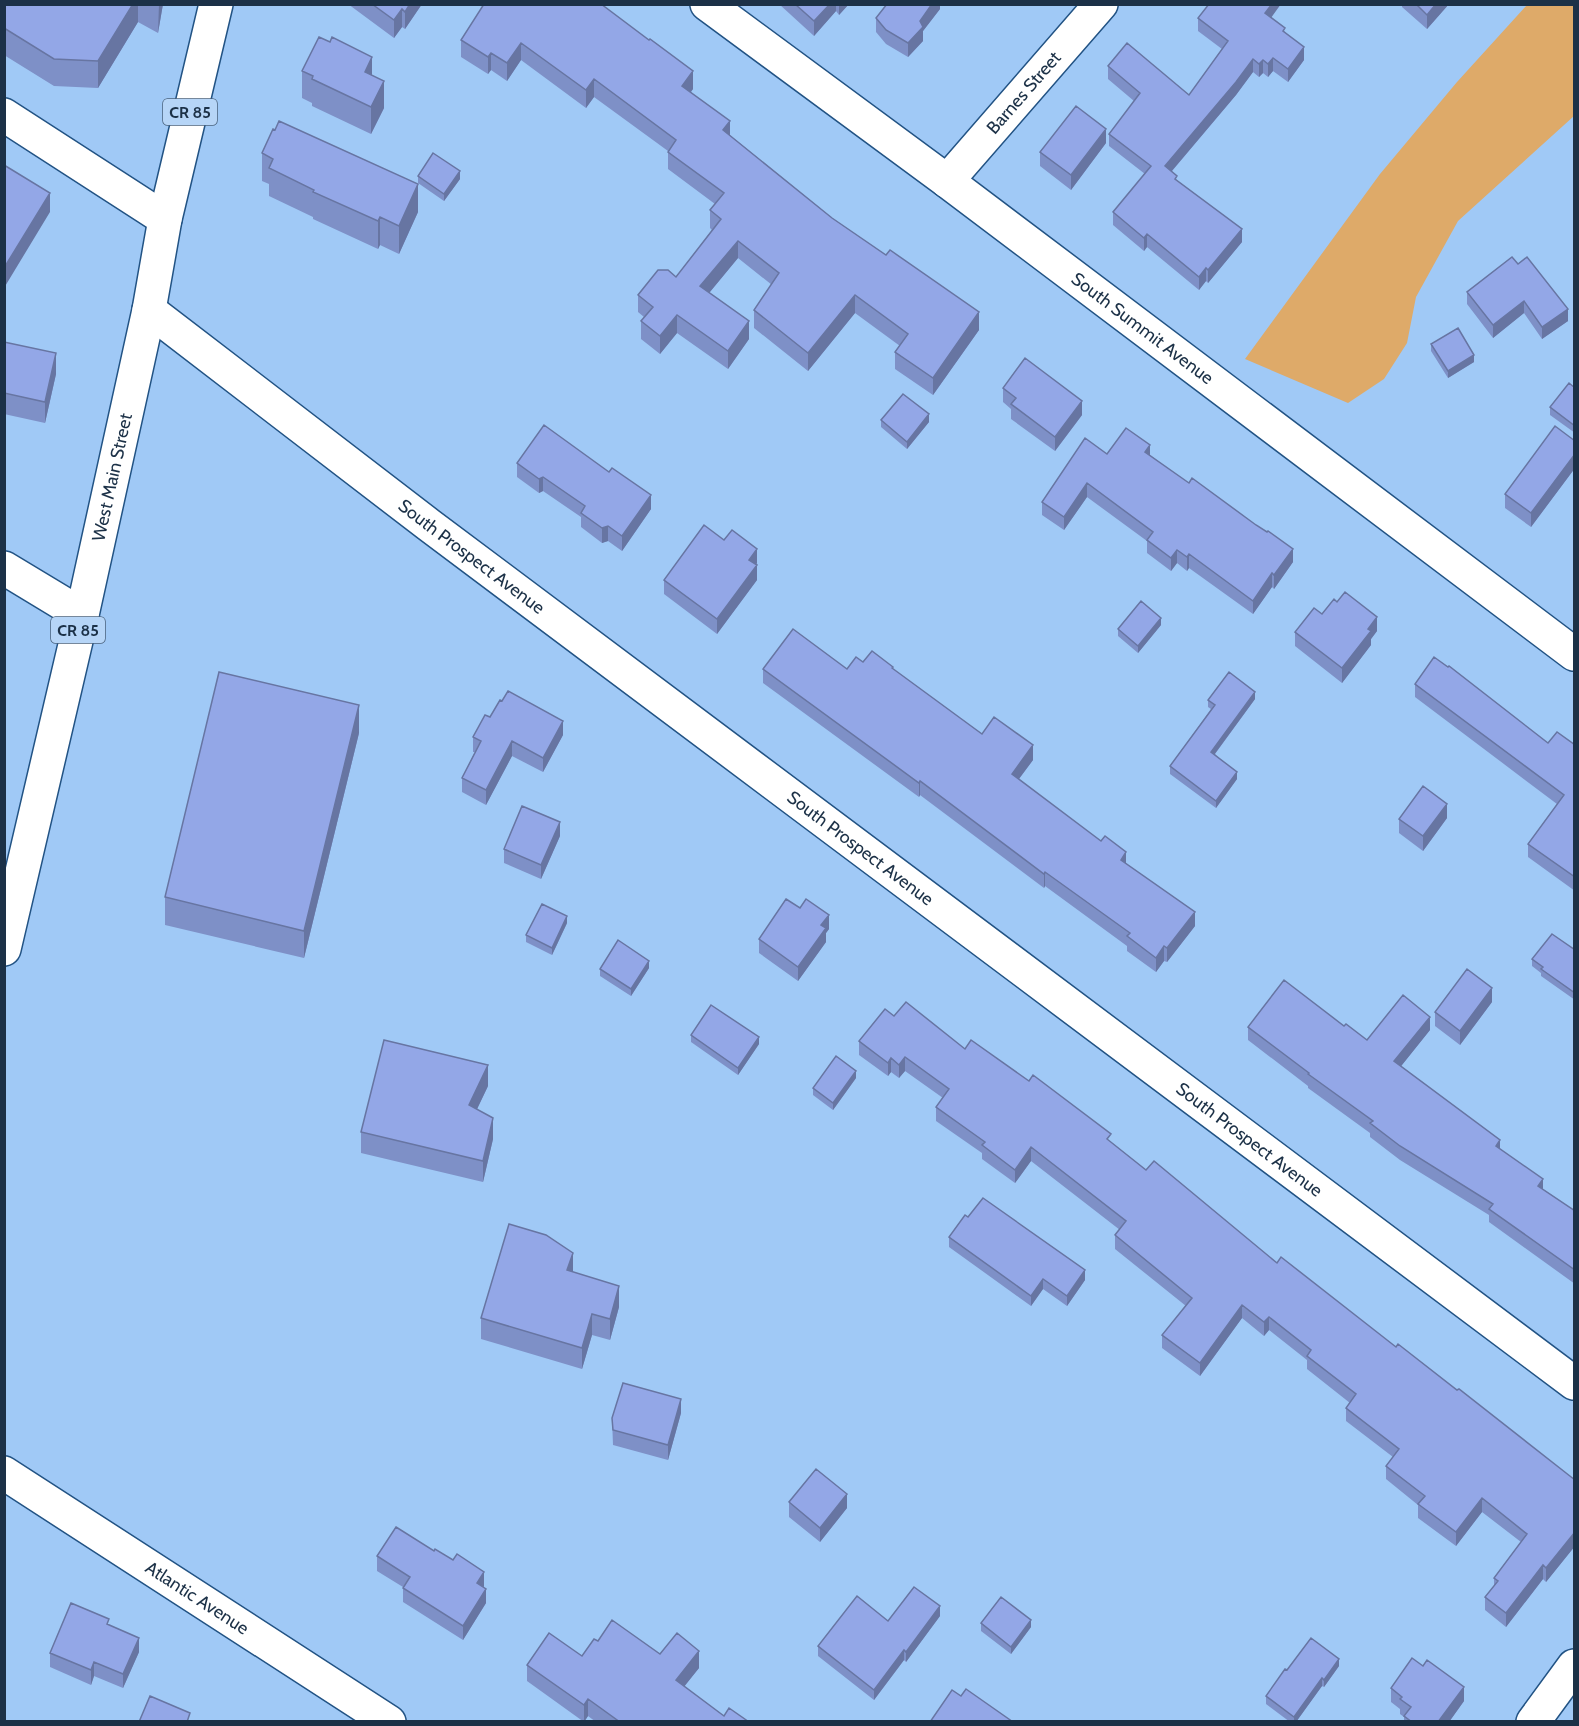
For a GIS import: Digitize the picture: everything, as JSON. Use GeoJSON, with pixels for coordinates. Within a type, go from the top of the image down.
{"type":"FeatureCollection","features":[{"type":"Feature","properties":{"kind":"street","name":"West Main Street"},"geometry":{"type":"LineString","coordinates":[[4,949],[82,615],[148,310],[165,219],[216,4]]}},
{"type":"Feature","properties":{"kind":"street","name":"South Summit Avenue"},"geometry":{"type":"LineString","coordinates":[[707,4],[947,181],[1575,654]]}},
{"type":"Feature","properties":{"kind":"street","name":"Barnes Street"},"geometry":{"type":"LineString","coordinates":[[947,181],[1101,4]]}},
{"type":"Feature","properties":{"kind":"street"},"geometry":{"type":"LineString","coordinates":[[4,115],[165,219]]}},
{"type":"Feature","properties":{"kind":"street","name":"South Prospect Avenue"},"geometry":{"type":"LineString","coordinates":[[148,310],[429,525],[1575,1383]]}},
{"type":"Feature","properties":{"kind":"street"},"geometry":{"type":"LineString","coordinates":[[4,568],[82,615]]}},
{"type":"Feature","properties":{"kind":"street","name":"Atlantic Avenue"},"geometry":{"type":"LineString","coordinates":[[4,1473],[389,1722]]}},
{"type":"Feature","properties":{"kind":"street"},"geometry":{"type":"LineString","coordinates":[[1533,1722],[1575,1666]]}},
{"type":"Feature","properties":{"kind":"shaded area"},"geometry":{"type":"Polygon","coordinates":[[[1527,5],[1574,5],[1574,116],[1458,221],[1416,297],[1407,343],[1384,379],[1348,403],[1245,359],[1380,174],[1457,82],[1527,5]]]}},
{"type":"Feature","properties":{"kind":"building"},"geometry":{"type":"Polygon","coordinates":[[[4,4],[133,4],[98,61],[54,59],[4,28],[4,4]]]}},
{"type":"Feature","properties":{"kind":"building"},"geometry":{"type":"Polygon","coordinates":[[[372,4],[410,4],[405,12],[402,9],[394,20],[372,4]]]}},
{"type":"Feature","properties":{"kind":"building"},"geometry":{"type":"Polygon","coordinates":[[[484,4],[601,4],[693,71],[682,86],[730,121],[723,130],[832,218],[886,255],[890,250],[979,312],[933,378],[895,352],[908,334],[855,295],[808,353],[754,310],[779,273],[738,241],[700,286],[749,321],[728,351],[677,315],[660,336],[641,321],[653,307],[638,295],[658,270],[668,270],[676,277],[721,219],[710,210],[724,193],[668,152],[676,140],[594,79],[586,90],[521,43],[507,63],[491,53],[488,57],[461,40],[484,4]]]}},
{"type":"Feature","properties":{"kind":"building"},"geometry":{"type":"Polygon","coordinates":[[[795,4],[830,4],[814,21],[795,4]]]}},
{"type":"Feature","properties":{"kind":"building"},"geometry":{"type":"Polygon","coordinates":[[[887,4],[932,4],[920,21],[923,27],[908,43],[886,30],[876,18],[887,4]]]}},
{"type":"Feature","properties":{"kind":"building"},"geometry":{"type":"Polygon","coordinates":[[[1209,4],[1272,4],[1265,13],[1285,28],[1283,31],[1304,47],[1288,69],[1273,58],[1268,64],[1263,60],[1259,64],[1253,59],[1165,166],[1177,176],[1175,179],[1242,229],[1208,270],[1206,268],[1199,277],[1147,234],[1144,238],[1113,212],[1151,166],[1109,134],[1140,93],[1108,66],[1127,43],[1189,95],[1228,41],[1198,18],[1209,4]]]}},
{"type":"Feature","properties":{"kind":"building"},"geometry":{"type":"Polygon","coordinates":[[[1416,4],[1436,4],[1427,15],[1416,4]]]}},
{"type":"Feature","properties":{"kind":"building"},"geometry":{"type":"Polygon","coordinates":[[[319,37],[330,42],[332,37],[372,57],[365,72],[384,81],[371,107],[312,79],[313,76],[302,71],[319,37]]]}},
{"type":"Feature","properties":{"kind":"building"},"geometry":{"type":"Polygon","coordinates":[[[1076,106],[1106,129],[1071,175],[1040,152],[1076,106]]]}},
{"type":"Feature","properties":{"kind":"building"},"geometry":{"type":"Polygon","coordinates":[[[279,121],[418,184],[399,226],[380,217],[378,221],[313,192],[314,190],[269,168],[273,159],[262,153],[279,121]]]}},
{"type":"Feature","properties":{"kind":"building"},"geometry":{"type":"Polygon","coordinates":[[[433,153],[460,171],[444,194],[418,176],[433,153]]]}},
{"type":"Feature","properties":{"kind":"building"},"geometry":{"type":"Polygon","coordinates":[[[4,165],[50,193],[4,268],[4,165]]]}},
{"type":"Feature","properties":{"kind":"building"},"geometry":{"type":"Polygon","coordinates":[[[1512,257],[1518,264],[1527,257],[1568,309],[1542,327],[1524,301],[1493,325],[1467,292],[1512,257]]]}},
{"type":"Feature","properties":{"kind":"building"},"geometry":{"type":"Polygon","coordinates":[[[1458,328],[1474,355],[1448,371],[1431,344],[1458,328]]]}},
{"type":"Feature","properties":{"kind":"building"},"geometry":{"type":"Polygon","coordinates":[[[4,342],[56,353],[45,402],[4,393],[4,342]]]}},
{"type":"Feature","properties":{"kind":"building"},"geometry":{"type":"Polygon","coordinates":[[[1025,358],[1082,401],[1055,437],[1011,404],[1016,398],[1003,388],[1025,358]]]}},
{"type":"Feature","properties":{"kind":"building"},"geometry":{"type":"Polygon","coordinates":[[[1569,383],[1575,388],[1575,426],[1550,407],[1569,383]]]}},
{"type":"Feature","properties":{"kind":"building"},"geometry":{"type":"Polygon","coordinates":[[[903,394],[929,414],[907,442],[881,420],[903,394]]]}},
{"type":"Feature","properties":{"kind":"building"},"geometry":{"type":"Polygon","coordinates":[[[544,425],[609,472],[612,468],[651,495],[622,536],[608,526],[602,528],[581,513],[585,506],[543,477],[539,479],[517,463],[544,425]]]}},
{"type":"Feature","properties":{"kind":"building"},"geometry":{"type":"Polygon","coordinates":[[[1555,426],[1575,441],[1575,454],[1531,513],[1505,494],[1555,426]]]}},
{"type":"Feature","properties":{"kind":"building"},"geometry":{"type":"Polygon","coordinates":[[[1126,428],[1150,445],[1145,452],[1189,483],[1192,478],[1293,549],[1274,575],[1272,573],[1253,601],[1189,554],[1187,557],[1177,550],[1171,558],[1147,540],[1153,532],[1087,483],[1064,517],[1042,502],[1085,438],[1107,454],[1126,428]]]}},
{"type":"Feature","properties":{"kind":"building"},"geometry":{"type":"Polygon","coordinates":[[[704,525],[724,540],[732,530],[757,549],[749,560],[757,565],[717,619],[664,580],[704,525]]]}},
{"type":"Feature","properties":{"kind":"building"},"geometry":{"type":"Polygon","coordinates":[[[1345,592],[1377,617],[1368,629],[1371,631],[1342,668],[1295,632],[1314,608],[1322,614],[1334,599],[1337,602],[1345,592]]]}},
{"type":"Feature","properties":{"kind":"building"},"geometry":{"type":"Polygon","coordinates":[[[1141,601],[1161,618],[1138,646],[1118,629],[1141,601]]]}},
{"type":"Feature","properties":{"kind":"building"},"geometry":{"type":"Polygon","coordinates":[[[793,629],[847,669],[856,657],[863,662],[872,651],[982,734],[994,717],[1033,745],[1012,774],[1101,841],[1105,836],[1126,852],[1121,860],[1195,912],[1167,948],[1164,946],[1156,958],[1127,936],[1130,933],[1045,872],[1044,874],[920,781],[919,783],[763,669],[793,629]]]}},
{"type":"Feature","properties":{"kind":"building"},"geometry":{"type":"Polygon","coordinates":[[[1434,657],[1449,666],[1548,743],[1557,732],[1575,745],[1575,877],[1528,844],[1564,795],[1415,684],[1434,657]]]}},
{"type":"Feature","properties":{"kind":"building"},"geometry":{"type":"Polygon","coordinates":[[[219,672],[359,705],[304,931],[165,897],[219,672]]]}},
{"type":"Feature","properties":{"kind":"building"},"geometry":{"type":"Polygon","coordinates":[[[1229,672],[1255,692],[1211,752],[1237,772],[1216,801],[1170,766],[1215,705],[1208,700],[1229,672]]]}},
{"type":"Feature","properties":{"kind":"building"},"geometry":{"type":"Polygon","coordinates":[[[508,691],[563,721],[543,758],[512,741],[486,790],[462,778],[481,741],[473,737],[485,715],[490,717],[508,691]]]}},
{"type":"Feature","properties":{"kind":"building"},"geometry":{"type":"Polygon","coordinates":[[[1423,786],[1447,804],[1423,836],[1399,819],[1423,786]]]}},
{"type":"Feature","properties":{"kind":"building"},"geometry":{"type":"Polygon","coordinates":[[[522,806],[560,822],[541,865],[504,849],[522,806]]]}},
{"type":"Feature","properties":{"kind":"building"},"geometry":{"type":"Polygon","coordinates":[[[786,899],[800,908],[806,899],[829,915],[821,925],[826,928],[798,967],[759,939],[786,899]]]}},
{"type":"Feature","properties":{"kind":"building"},"geometry":{"type":"Polygon","coordinates":[[[542,904],[567,916],[552,948],[526,935],[542,904]]]}},
{"type":"Feature","properties":{"kind":"building"},"geometry":{"type":"Polygon","coordinates":[[[1552,934],[1575,950],[1575,993],[1541,969],[1543,967],[1532,959],[1552,934]]]}},
{"type":"Feature","properties":{"kind":"building"},"geometry":{"type":"Polygon","coordinates":[[[618,940],[649,961],[631,989],[600,969],[618,940]]]}},
{"type":"Feature","properties":{"kind":"building"},"geometry":{"type":"Polygon","coordinates":[[[1467,969],[1492,988],[1460,1031],[1435,1012],[1467,969]]]}},
{"type":"Feature","properties":{"kind":"building"},"geometry":{"type":"Polygon","coordinates":[[[1284,980],[1344,1026],[1346,1024],[1367,1040],[1403,995],[1430,1017],[1394,1061],[1500,1140],[1496,1146],[1543,1179],[1538,1186],[1575,1211],[1575,1270],[1489,1209],[1493,1204],[1400,1146],[1370,1123],[1373,1121],[1248,1027],[1284,980]]]}},
{"type":"Feature","properties":{"kind":"building"},"geometry":{"type":"Polygon","coordinates":[[[906,1002],[965,1049],[971,1040],[1029,1081],[1033,1075],[1111,1134],[1107,1139],[1146,1170],[1154,1161],[1277,1263],[1281,1257],[1396,1347],[1398,1344],[1457,1390],[1459,1389],[1575,1480],[1575,1532],[1546,1568],[1543,1565],[1506,1613],[1485,1597],[1498,1581],[1494,1578],[1527,1534],[1482,1498],[1456,1532],[1418,1504],[1425,1496],[1386,1466],[1399,1449],[1346,1408],[1356,1394],[1307,1356],[1311,1350],[1269,1317],[1264,1322],[1242,1305],[1200,1363],[1162,1335],[1192,1298],[1115,1235],[1126,1221],[1031,1147],[1015,1170],[982,1145],[985,1142],[936,1107],[949,1089],[905,1057],[899,1065],[891,1058],[888,1063],[859,1041],[885,1009],[894,1016],[906,1002]]]}},
{"type":"Feature","properties":{"kind":"building"},"geometry":{"type":"Polygon","coordinates":[[[711,1005],[759,1037],[738,1068],[691,1035],[711,1005]]]}},
{"type":"Feature","properties":{"kind":"building"},"geometry":{"type":"Polygon","coordinates":[[[384,1040],[488,1065],[469,1105],[493,1118],[483,1161],[361,1132],[384,1040]]]}},
{"type":"Feature","properties":{"kind":"building"},"geometry":{"type":"Polygon","coordinates":[[[836,1056],[856,1071],[833,1103],[813,1088],[836,1056]]]}},
{"type":"Feature","properties":{"kind":"building"},"geometry":{"type":"Polygon","coordinates":[[[983,1198],[1085,1270],[1067,1296],[1043,1279],[1031,1296],[949,1237],[965,1215],[968,1217],[983,1198]]]}},
{"type":"Feature","properties":{"kind":"building"},"geometry":{"type":"Polygon","coordinates":[[[509,1224],[546,1235],[573,1253],[567,1270],[619,1286],[610,1319],[592,1314],[582,1348],[481,1318],[509,1224]]]}},
{"type":"Feature","properties":{"kind":"building"},"geometry":{"type":"Polygon","coordinates":[[[623,1383],[681,1399],[668,1445],[613,1430],[612,1418],[623,1383]]]}},
{"type":"Feature","properties":{"kind":"building"},"geometry":{"type":"Polygon","coordinates":[[[816,1469],[847,1494],[820,1528],[789,1502],[816,1469]]]}},
{"type":"Feature","properties":{"kind":"building"},"geometry":{"type":"Polygon","coordinates":[[[396,1527],[434,1551],[435,1549],[453,1560],[457,1554],[484,1572],[477,1583],[486,1589],[463,1626],[403,1588],[410,1577],[377,1556],[396,1527]]]}},
{"type":"Feature","properties":{"kind":"building"},"geometry":{"type":"Polygon","coordinates":[[[914,1587],[940,1606],[874,1690],[818,1646],[857,1596],[888,1621],[914,1587]]]}},
{"type":"Feature","properties":{"kind":"building"},"geometry":{"type":"Polygon","coordinates":[[[1001,1597],[1031,1620],[1011,1647],[981,1623],[1001,1597]]]}},
{"type":"Feature","properties":{"kind":"building"},"geometry":{"type":"Polygon","coordinates":[[[71,1603],[109,1619],[107,1624],[139,1638],[123,1674],[94,1662],[91,1670],[50,1653],[71,1603]]]}},
{"type":"Feature","properties":{"kind":"building"},"geometry":{"type":"Polygon","coordinates":[[[612,1620],[660,1654],[677,1633],[699,1651],[676,1680],[724,1716],[729,1708],[749,1722],[620,1722],[588,1699],[584,1705],[527,1665],[549,1633],[582,1656],[594,1639],[598,1641],[612,1620]]]}},
{"type":"Feature","properties":{"kind":"building"},"geometry":{"type":"Polygon","coordinates":[[[1311,1638],[1339,1659],[1294,1717],[1266,1696],[1311,1638]]]}},
{"type":"Feature","properties":{"kind":"building"},"geometry":{"type":"Polygon","coordinates":[[[1412,1658],[1423,1666],[1427,1660],[1464,1687],[1438,1722],[1412,1722],[1404,1716],[1411,1707],[1391,1688],[1412,1658]]]}},
{"type":"Feature","properties":{"kind":"building"},"geometry":{"type":"Polygon","coordinates":[[[966,1689],[1013,1722],[930,1722],[952,1690],[961,1696],[966,1689]]]}},
{"type":"Feature","properties":{"kind":"building"},"geometry":{"type":"Polygon","coordinates":[[[150,1696],[190,1713],[187,1722],[139,1722],[150,1696]]]}}]}
